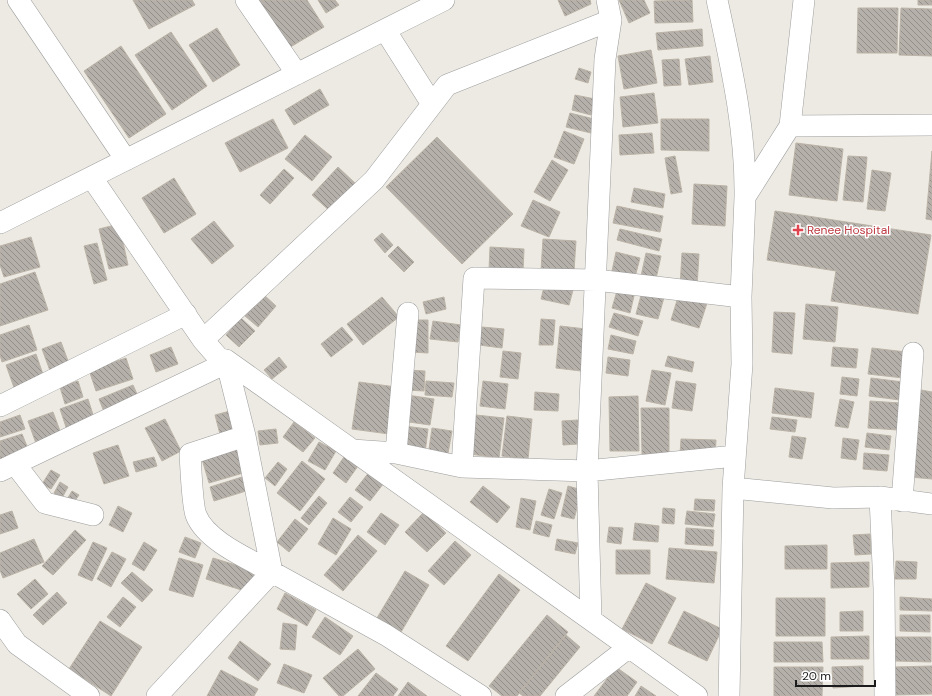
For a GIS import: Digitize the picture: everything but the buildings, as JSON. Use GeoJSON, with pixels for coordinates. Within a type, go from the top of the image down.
{"type":"FeatureCollection","features":[{"type":"Feature","properties":{"kind":"street"},"geometry":{"type":"LineString","coordinates":[[18,0],[126,160]]}},
{"type":"Feature","properties":{"kind":"street"},"geometry":{"type":"LineString","coordinates":[[246,0],[297,74]]}},
{"type":"Feature","properties":{"kind":"street"},"geometry":{"type":"LineString","coordinates":[[716,0],[736,86],[745,163],[741,297],[742,364],[734,456],[728,696]]}},
{"type":"Feature","properties":{"kind":"street"},"geometry":{"type":"LineString","coordinates":[[745,196],[790,126],[804,0]]}},
{"type":"Feature","properties":{"kind":"street"},"geometry":{"type":"LineString","coordinates":[[0,223],[92,178],[438,2]]}},
{"type":"Feature","properties":{"kind":"street"},"geometry":{"type":"LineString","coordinates":[[203,340],[374,180],[447,85],[609,10],[605,59],[587,471],[591,620]]}},
{"type":"Feature","properties":{"kind":"street"},"geometry":{"type":"LineString","coordinates":[[385,30],[432,104]]}},
{"type":"Feature","properties":{"kind":"street"},"geometry":{"type":"LineString","coordinates":[[790,126],[932,125]]}},
{"type":"Feature","properties":{"kind":"street"},"geometry":{"type":"LineString","coordinates":[[92,178],[203,340],[225,362],[352,450],[628,648],[698,696]]}},
{"type":"Feature","properties":{"kind":"street"},"geometry":{"type":"LineString","coordinates":[[462,467],[474,278],[596,280],[741,297]]}},
{"type":"Feature","properties":{"kind":"street"},"geometry":{"type":"LineString","coordinates":[[396,454],[408,313]]}},
{"type":"Feature","properties":{"kind":"street"},"geometry":{"type":"LineString","coordinates":[[0,406],[186,314]]}},
{"type":"Feature","properties":{"kind":"street"},"geometry":{"type":"LineString","coordinates":[[902,501],[913,353]]}},
{"type":"Feature","properties":{"kind":"street"},"geometry":{"type":"LineString","coordinates":[[225,362],[245,436],[272,572]]}},
{"type":"Feature","properties":{"kind":"street"},"geometry":{"type":"LineString","coordinates":[[93,515],[45,503],[7,467],[225,362]]}},
{"type":"Feature","properties":{"kind":"street"},"geometry":{"type":"LineString","coordinates":[[245,436],[190,454],[196,515],[204,528],[216,539],[386,635],[481,696]]}},
{"type":"Feature","properties":{"kind":"street"},"geometry":{"type":"LineString","coordinates":[[352,450],[396,454],[462,467],[587,471],[734,456]]}},
{"type":"Feature","properties":{"kind":"street"},"geometry":{"type":"LineString","coordinates":[[733,488],[833,498],[880,497],[932,504]]}},
{"type":"Feature","properties":{"kind":"street"},"geometry":{"type":"LineString","coordinates":[[880,497],[884,588],[885,696]]}},
{"type":"Feature","properties":{"kind":"street"},"geometry":{"type":"LineString","coordinates":[[156,696],[272,572]]}},
{"type":"Feature","properties":{"kind":"street"},"geometry":{"type":"LineString","coordinates":[[0,620],[17,644],[89,696]]}},
{"type":"Feature","properties":{"kind":"street"},"geometry":{"type":"LineString","coordinates":[[566,696],[628,648]]}},
{"type":"Feature","properties":{"kind":"place","name":"Renee Hospital"},"geometry":{"type":"Point","coordinates":[798,230]}}]}
